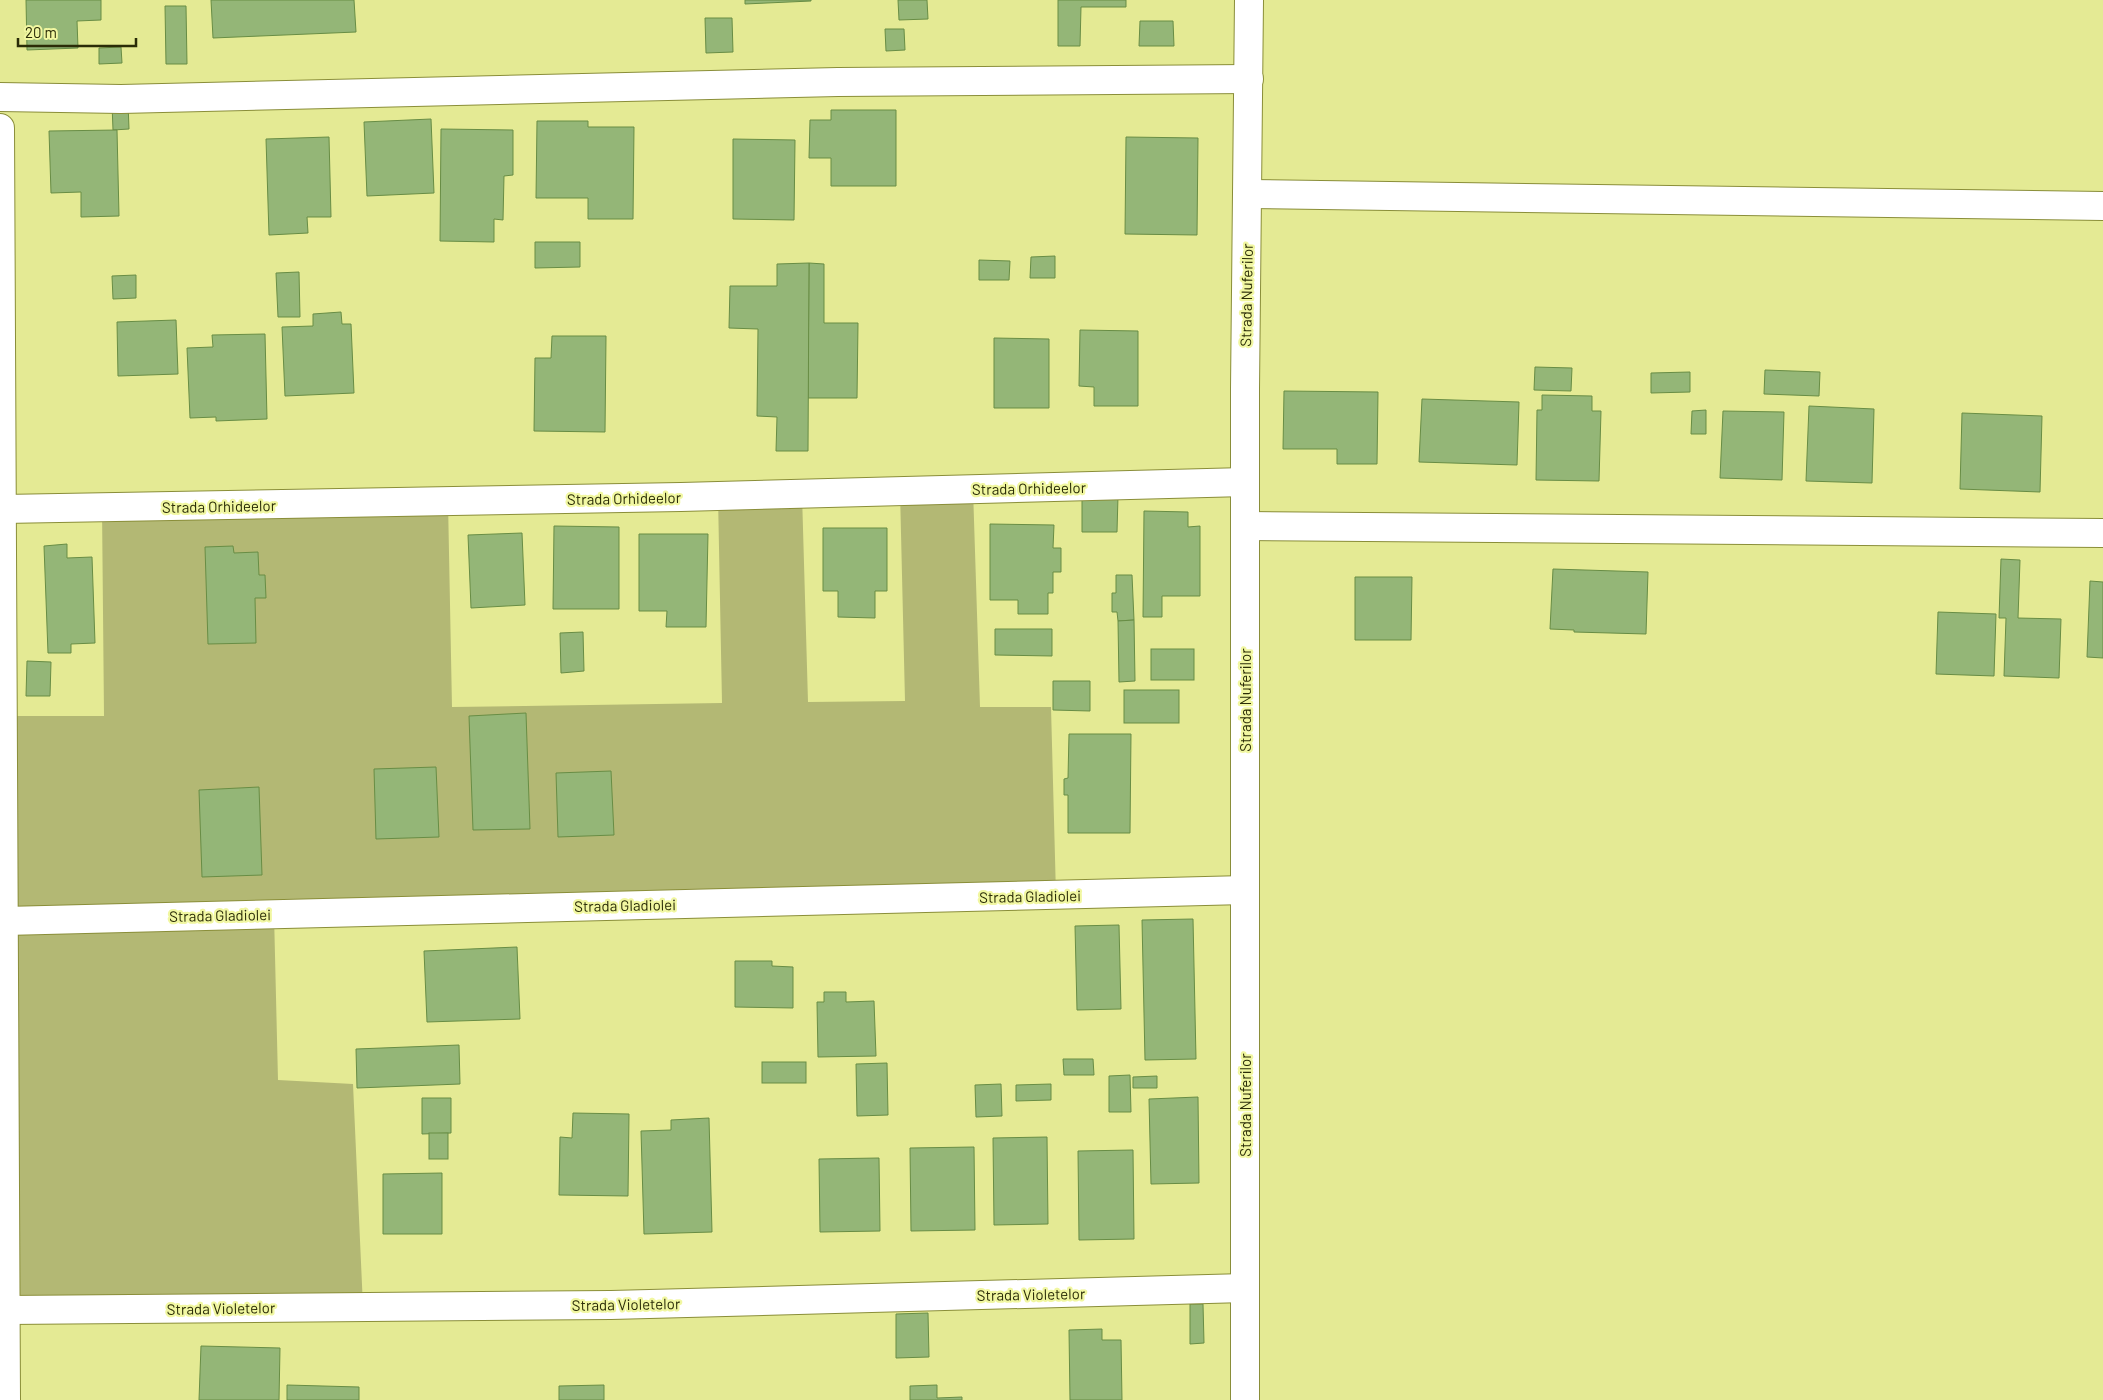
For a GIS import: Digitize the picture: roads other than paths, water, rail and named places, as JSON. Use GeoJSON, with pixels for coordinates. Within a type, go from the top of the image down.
{"type":"FeatureCollection","features":[{"type":"Feature","properties":{"kind":"street","name":"Strada Nuferilor"},"geometry":{"type":"LineString","coordinates":[[1245,1400],[1245,482],[1250,0]]}},
{"type":"Feature","properties":{"kind":"street"},"geometry":{"type":"LineString","coordinates":[[0,97],[121,99],[838,82],[1248,79]]}},
{"type":"Feature","properties":{"kind":"street"},"geometry":{"type":"LineString","coordinates":[[0,128],[6,1400]]}},
{"type":"Feature","properties":{"kind":"street"},"geometry":{"type":"LineString","coordinates":[[1247,194],[2103,206]]}},
{"type":"Feature","properties":{"kind":"street","name":"Strada Orhideelor"},"geometry":{"type":"LineString","coordinates":[[3,509],[681,497],[1245,482]]}},
{"type":"Feature","properties":{"kind":"street"},"geometry":{"type":"LineString","coordinates":[[1245,526],[2103,533]]}},
{"type":"Feature","properties":{"kind":"street","name":"Strada Gladiolei"},"geometry":{"type":"LineString","coordinates":[[5,921],[1245,890]]}},
{"type":"Feature","properties":{"kind":"street","name":"Strada Violetelor"},"geometry":{"type":"LineString","coordinates":[[6,1310],[612,1304],[1245,1288]]}}]}
